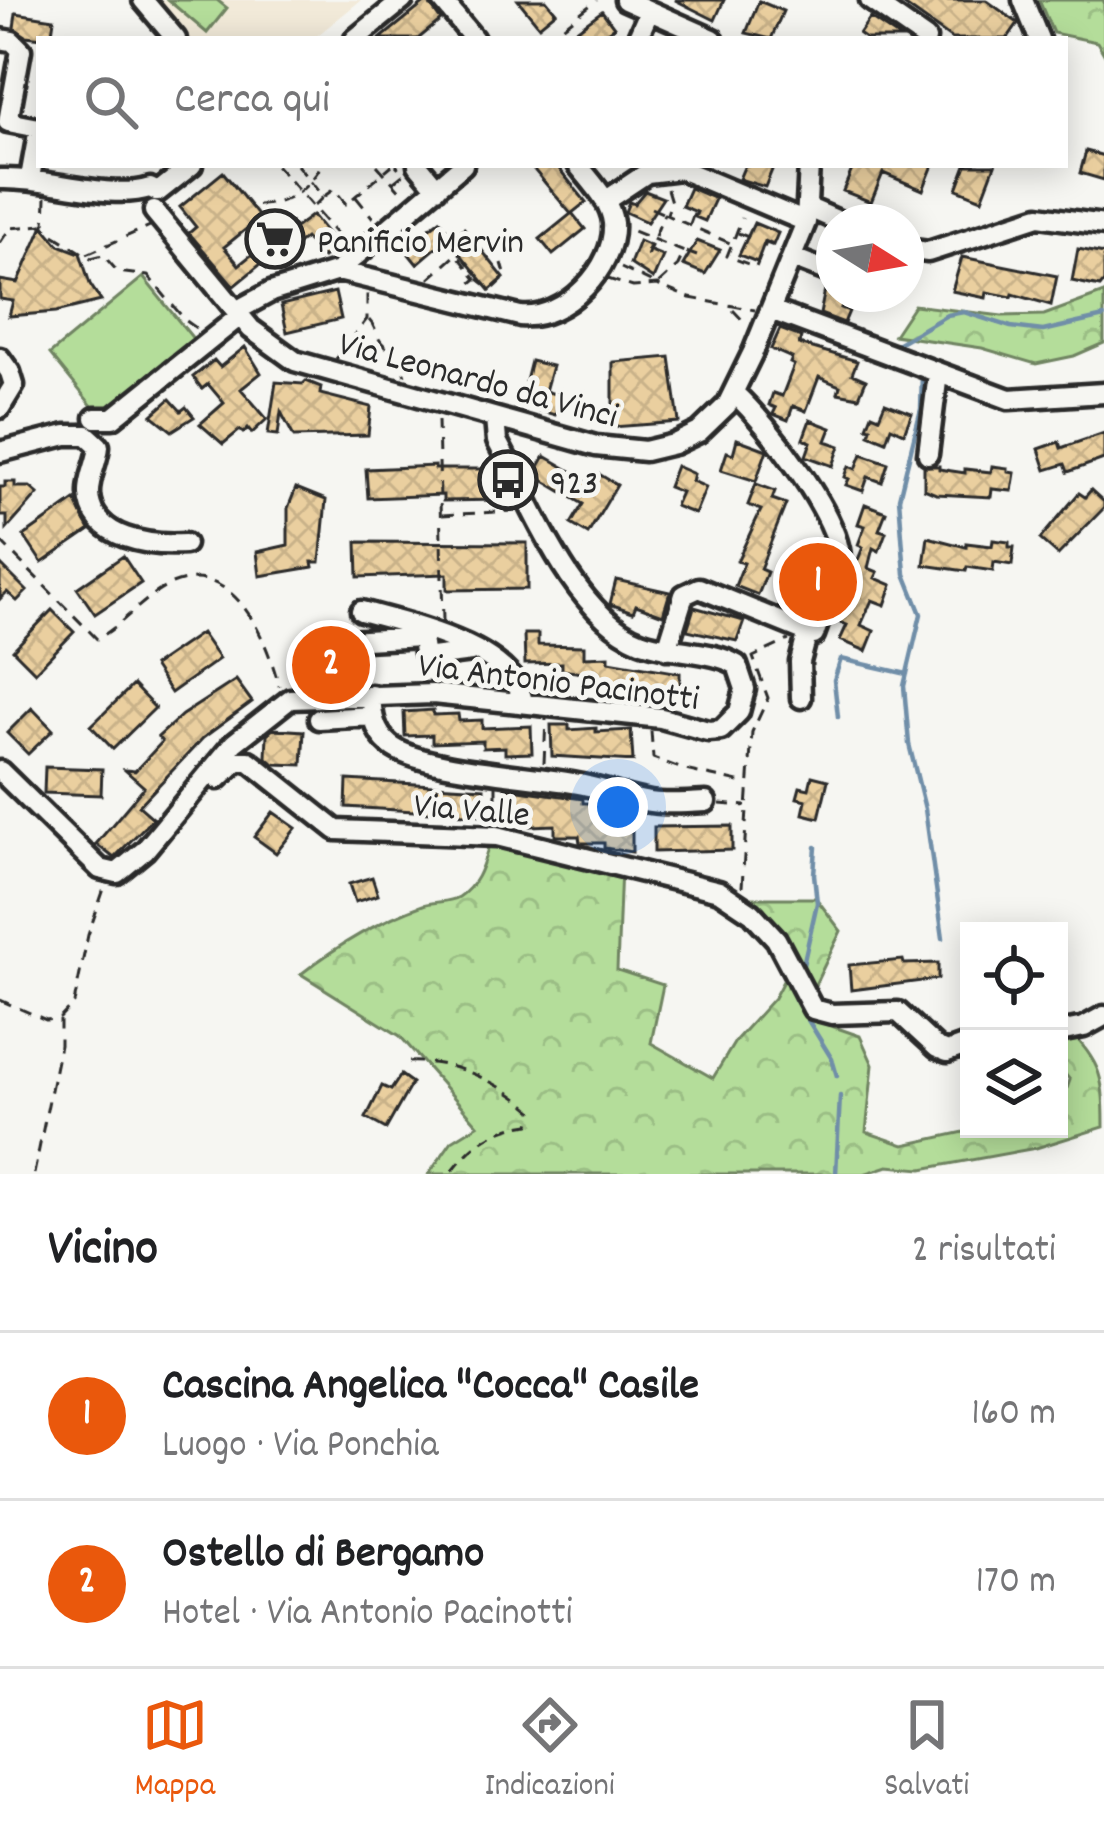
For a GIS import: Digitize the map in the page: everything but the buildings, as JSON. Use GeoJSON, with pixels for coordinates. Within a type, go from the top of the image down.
{"type":"FeatureCollection","features":[{"type":"Feature","properties":{"kind":"street"},"geometry":{"type":"LineString","coordinates":[[143,0],[173,36]]}},
{"type":"Feature","properties":{"kind":"street"},"geometry":{"type":"LineString","coordinates":[[342,36],[385,0]]}},
{"type":"Feature","properties":{"kind":"street"},"geometry":{"type":"LineString","coordinates":[[359,36],[403,0]]}},
{"type":"Feature","properties":{"kind":"street"},"geometry":{"type":"LineString","coordinates":[[442,0],[472,36]]}},
{"type":"Feature","properties":{"kind":"street"},"geometry":{"type":"LineString","coordinates":[[625,0],[706,36]]}},
{"type":"Feature","properties":{"kind":"street"},"geometry":{"type":"LineString","coordinates":[[870,0],[922,36]]}},
{"type":"Feature","properties":{"kind":"street"},"geometry":{"type":"LineString","coordinates":[[1023,0],[1038,36]]}},
{"type":"Feature","properties":{"kind":"street"},"geometry":{"type":"LineString","coordinates":[[639,36],[649,12]]}},
{"type":"Feature","properties":{"kind":"street"},"geometry":{"type":"LineString","coordinates":[[0,40],[12,41],[21,50],[8,122],[36,127]]}},
{"type":"Feature","properties":{"kind":"street"},"geometry":{"type":"LineString","coordinates":[[30,178],[36,145]]}},
{"type":"Feature","properties":{"kind":"street"},"geometry":{"type":"LineString","coordinates":[[148,206],[189,168]]}},
{"type":"Feature","properties":{"kind":"street"},"geometry":{"type":"LineString","coordinates":[[420,168],[436,188]]}},
{"type":"Feature","properties":{"kind":"street"},"geometry":{"type":"LineString","coordinates":[[95,418],[113,418],[271,292],[338,271],[459,168]]}},
{"type":"Feature","properties":{"kind":"street"},"geometry":{"type":"LineString","coordinates":[[338,271],[535,318],[560,309],[600,268],[613,223],[605,201],[580,168]]}},
{"type":"Feature","properties":{"kind":"street","name":"Via Leonardo da Vinci"},"geometry":{"type":"LineString","coordinates":[[148,206],[262,340],[296,361],[612,449],[645,451],[686,440],[712,421],[735,394],[807,215],[809,168]]}},
{"type":"Feature","properties":{"kind":"street"},"geometry":{"type":"LineString","coordinates":[[605,201],[647,173],[690,172],[816,217]]}},
{"type":"Feature","properties":{"kind":"street"},"geometry":{"type":"LineString","coordinates":[[0,179],[30,178],[148,206]]}},
{"type":"Feature","properties":{"kind":"street"},"geometry":{"type":"LineString","coordinates":[[0,190],[45,189],[148,206]]}},
{"type":"Feature","properties":{"kind":"street"},"geometry":{"type":"LineString","coordinates":[[924,251],[1040,216],[1104,225]]}},
{"type":"Feature","properties":{"kind":"street"},"geometry":{"type":"LineString","coordinates":[[789,254],[816,266]]}},
{"type":"Feature","properties":{"kind":"street"},"geometry":{"type":"LineString","coordinates":[[765,311],[1009,399],[1104,393]]}},
{"type":"Feature","properties":{"kind":"street"},"geometry":{"type":"LineString","coordinates":[[0,358],[14,386],[0,408]]}},
{"type":"Feature","properties":{"kind":"street"},"geometry":{"type":"LineString","coordinates":[[928,454],[938,373]]}},
{"type":"Feature","properties":{"kind":"street"},"geometry":{"type":"LineString","coordinates":[[667,649],[680,604],[692,589],[708,589],[803,633],[817,631],[835,579],[841,551],[830,518],[735,394]]}},
{"type":"Feature","properties":{"kind":"street","name":"Via Antonio Pacinotti"},"geometry":{"type":"LineString","coordinates":[[283,703],[298,698],[433,694],[650,717],[708,731],[733,722],[744,700],[737,665],[712,654],[667,649],[623,633],[579,593],[497,441],[495,418]]}},
{"type":"Feature","properties":{"kind":"street"},"geometry":{"type":"LineString","coordinates":[[0,452],[66,435],[88,435],[99,446],[89,491],[100,518],[129,540],[159,546],[185,544]]}},
{"type":"Feature","properties":{"kind":"street"},"geometry":{"type":"LineString","coordinates":[[361,611],[422,633]]}},
{"type":"Feature","properties":{"kind":"street"},"geometry":{"type":"LineString","coordinates":[[422,633],[424,653],[432,657],[475,652]]}},
{"type":"Feature","properties":{"kind":"street"},"geometry":{"type":"LineString","coordinates":[[801,698],[803,633]]}},
{"type":"Feature","properties":{"kind":"street"},"geometry":{"type":"LineString","coordinates":[[327,642],[443,634],[507,672],[518,684],[523,703]]}},
{"type":"Feature","properties":{"kind":"street","name":"Via Antonio Pacinotti"},"geometry":{"type":"LineString","coordinates":[[371,695],[372,716]]}},
{"type":"Feature","properties":{"kind":"street"},"geometry":{"type":"LineString","coordinates":[[185,802],[234,743],[283,703]]}},
{"type":"Feature","properties":{"kind":"street"},"geometry":{"type":"LineString","coordinates":[[319,719],[372,716],[381,735],[398,750],[495,772],[544,777],[658,803],[706,802]]}},
{"type":"Feature","properties":{"kind":"street","name":"Via Valle"},"geometry":{"type":"LineString","coordinates":[[108,872],[124,870],[185,802],[201,797],[231,765],[244,760],[256,764],[336,830],[497,836],[719,890],[776,939],[813,1009],[832,1014],[898,1012],[937,1048],[947,1052],[960,1048]]}},
{"type":"Feature","properties":{"kind":"street"},"geometry":{"type":"LineString","coordinates":[[0,771],[108,872]]}},
{"type":"Feature","properties":{"kind":"street"},"geometry":{"type":"LineString","coordinates":[[1068,1030],[1104,1016]]}},
{"type":"Feature","properties":{"kind":"path"},"geometry":{"type":"LineString","coordinates":[[551,36],[598,0]]}},
{"type":"Feature","properties":{"kind":"path"},"geometry":{"type":"LineString","coordinates":[[278,168],[356,256]]}},
{"type":"Feature","properties":{"kind":"path"},"geometry":{"type":"LineString","coordinates":[[299,168],[323,197]]}},
{"type":"Feature","properties":{"kind":"path"},"geometry":{"type":"LineString","coordinates":[[258,205],[277,204],[300,194],[320,168]]}},
{"type":"Feature","properties":{"kind":"path"},"geometry":{"type":"LineString","coordinates":[[380,168],[414,207]]}},
{"type":"Feature","properties":{"kind":"path"},"geometry":{"type":"LineString","coordinates":[[313,207],[334,189],[346,204],[390,168]]}},
{"type":"Feature","properties":{"kind":"path"},"geometry":{"type":"LineString","coordinates":[[393,183],[404,174],[397,168]]}},
{"type":"Feature","properties":{"kind":"path"},"geometry":{"type":"LineString","coordinates":[[647,256],[671,202],[661,170]]}},
{"type":"Feature","properties":{"kind":"path"},"geometry":{"type":"LineString","coordinates":[[355,196],[385,231]]}},
{"type":"Feature","properties":{"kind":"path"},"geometry":{"type":"LineString","coordinates":[[45,226],[48,202]]}},
{"type":"Feature","properties":{"kind":"path"},"geometry":{"type":"LineString","coordinates":[[86,254],[148,206]]}},
{"type":"Feature","properties":{"kind":"path"},"geometry":{"type":"LineString","coordinates":[[651,208],[732,244]]}},
{"type":"Feature","properties":{"kind":"path"},"geometry":{"type":"LineString","coordinates":[[689,225],[695,210]]}},
{"type":"Feature","properties":{"kind":"path"},"geometry":{"type":"LineString","coordinates":[[742,218],[727,256],[756,267],[766,243],[789,254]]}},
{"type":"Feature","properties":{"kind":"path"},"geometry":{"type":"LineString","coordinates":[[613,223],[697,256]]}},
{"type":"Feature","properties":{"kind":"path"},"geometry":{"type":"LineString","coordinates":[[0,243],[10,228],[45,226],[60,242],[94,259],[103,255],[118,272],[148,276],[192,327],[217,334]]}},
{"type":"Feature","properties":{"kind":"path"},"geometry":{"type":"LineString","coordinates":[[736,232],[751,238]]}},
{"type":"Feature","properties":{"kind":"path"},"geometry":{"type":"LineString","coordinates":[[600,268],[633,287],[657,285],[677,267],[684,252]]}},
{"type":"Feature","properties":{"kind":"path"},"geometry":{"type":"LineString","coordinates":[[416,291],[457,254],[491,290],[506,277],[502,263]]}},
{"type":"Feature","properties":{"kind":"path"},"geometry":{"type":"LineString","coordinates":[[600,268],[731,308],[765,311]]}},
{"type":"Feature","properties":{"kind":"path"},"geometry":{"type":"LineString","coordinates":[[454,300],[476,279]]}},
{"type":"Feature","properties":{"kind":"path"},"geometry":{"type":"LineString","coordinates":[[334,365],[368,319],[368,289]]}},
{"type":"Feature","properties":{"kind":"path"},"geometry":{"type":"LineString","coordinates":[[731,308],[752,331]]}},
{"type":"Feature","properties":{"kind":"path"},"geometry":{"type":"LineString","coordinates":[[368,319],[408,379]]}},
{"type":"Feature","properties":{"kind":"path"},"geometry":{"type":"LineString","coordinates":[[438,416],[443,634]]}},
{"type":"Feature","properties":{"kind":"path"},"geometry":{"type":"LineString","coordinates":[[440,515],[510,513]]}},
{"type":"Feature","properties":{"kind":"path"},"geometry":{"type":"LineString","coordinates":[[0,541],[97,639],[170,585],[196,581],[228,593],[248,609],[261,629],[283,703]]}},
{"type":"Feature","properties":{"kind":"path"},"geometry":{"type":"LineString","coordinates":[[734,900],[744,884],[752,732],[768,698],[753,657],[803,633]]}},
{"type":"Feature","properties":{"kind":"path"},"geometry":{"type":"LineString","coordinates":[[544,777],[546,705]]}},
{"type":"Feature","properties":{"kind":"path"},"geometry":{"type":"LineString","coordinates":[[650,717],[652,758],[704,776],[748,784]]}},
{"type":"Feature","properties":{"kind":"path"},"geometry":{"type":"LineString","coordinates":[[495,772],[497,836]]}},
{"type":"Feature","properties":{"kind":"path"},"geometry":{"type":"LineString","coordinates":[[706,802],[746,806]]}},
{"type":"Feature","properties":{"kind":"path"},"geometry":{"type":"LineString","coordinates":[[0,1000],[46,1020],[59,1018],[74,1003],[108,872]]}},
{"type":"Feature","properties":{"kind":"path"},"geometry":{"type":"LineString","coordinates":[[34,1174],[60,1045],[59,1018]]}},
{"type":"Feature","properties":{"kind":"path"},"geometry":{"type":"LineString","coordinates":[[409,1062],[443,1065],[488,1079],[533,1112],[530,1124],[502,1129],[473,1145],[450,1174]]}},
{"type":"Feature","properties":{"kind":"shaded area"},"geometry":{"type":"Polygon","coordinates":[[[158,0],[361,0],[317,36],[188,36],[158,0]]]}},
{"type":"Feature","properties":{"kind":"green space"},"geometry":{"type":"Polygon","coordinates":[[[168,0],[217,0],[227,8],[207,33],[168,0]]]}},
{"type":"Feature","properties":{"kind":"green space"},"geometry":{"type":"Polygon","coordinates":[[[1039,0],[1104,0],[1104,54],[1097,42],[1053,33],[1039,0]]]}},
{"type":"Feature","properties":{"kind":"green space"},"geometry":{"type":"Polygon","coordinates":[[[143,277],[195,341],[101,417],[50,354],[143,277]]]}},
{"type":"Feature","properties":{"kind":"green space"},"geometry":{"type":"Polygon","coordinates":[[[1104,293],[1104,343],[1036,364],[982,348],[894,335],[909,312],[924,312],[924,306],[1002,316],[1044,315],[1104,293]]]}},
{"type":"Feature","properties":{"kind":"green space"},"geometry":{"type":"Polygon","coordinates":[[[490,842],[621,867],[617,970],[663,985],[651,1043],[713,1078],[736,1040],[774,998],[791,966],[764,908],[751,898],[816,898],[841,931],[813,989],[820,1022],[860,1036],[873,1065],[866,1132],[904,1145],[960,1133],[960,1138],[1068,1138],[1068,1029],[1096,1067],[1103,1092],[1104,1127],[1036,1148],[922,1169],[888,1166],[864,1174],[429,1174],[452,1141],[478,1125],[400,1036],[301,974],[390,918],[459,897],[482,865],[490,842]]]}},
{"type":"Feature","properties":{"kind":"waterway"},"geometry":{"type":"LineString","coordinates":[[897,344],[947,315],[964,312],[1043,331],[1104,317]]}},
{"type":"Feature","properties":{"kind":"waterway"},"geometry":{"type":"LineString","coordinates":[[922,374],[921,409],[899,498],[905,574],[921,614],[904,686],[909,744],[925,809],[943,938]]}},
{"type":"Feature","properties":{"kind":"waterway"},"geometry":{"type":"LineString","coordinates":[[838,717],[834,680],[841,659],[907,674]]}},
{"type":"Feature","properties":{"kind":"waterway"},"geometry":{"type":"LineString","coordinates":[[801,974],[817,903],[816,847]]}},
{"type":"Feature","properties":{"kind":"waterway"},"geometry":{"type":"LineString","coordinates":[[797,991],[795,999],[832,1059],[837,1076]]}},
{"type":"Feature","properties":{"kind":"waterway"},"geometry":{"type":"LineString","coordinates":[[836,1174],[840,1096]]}},
{"type":"Feature","properties":{"kind":"place","name":"Panificio Mervin"},"geometry":{"type":"Point","coordinates":[275,239]}},
{"type":"Feature","properties":{"kind":"place","name":"923"},"geometry":{"type":"Point","coordinates":[508,480]}},
{"type":"Feature","properties":{"kind":"place","name":"Cascina Angelica \"Cocca\" Casile"},"geometry":{"type":"Point","coordinates":[818,582]}},
{"type":"Feature","properties":{"kind":"place","name":"Ostello di Bergamo"},"geometry":{"type":"Point","coordinates":[331,665]}}]}
